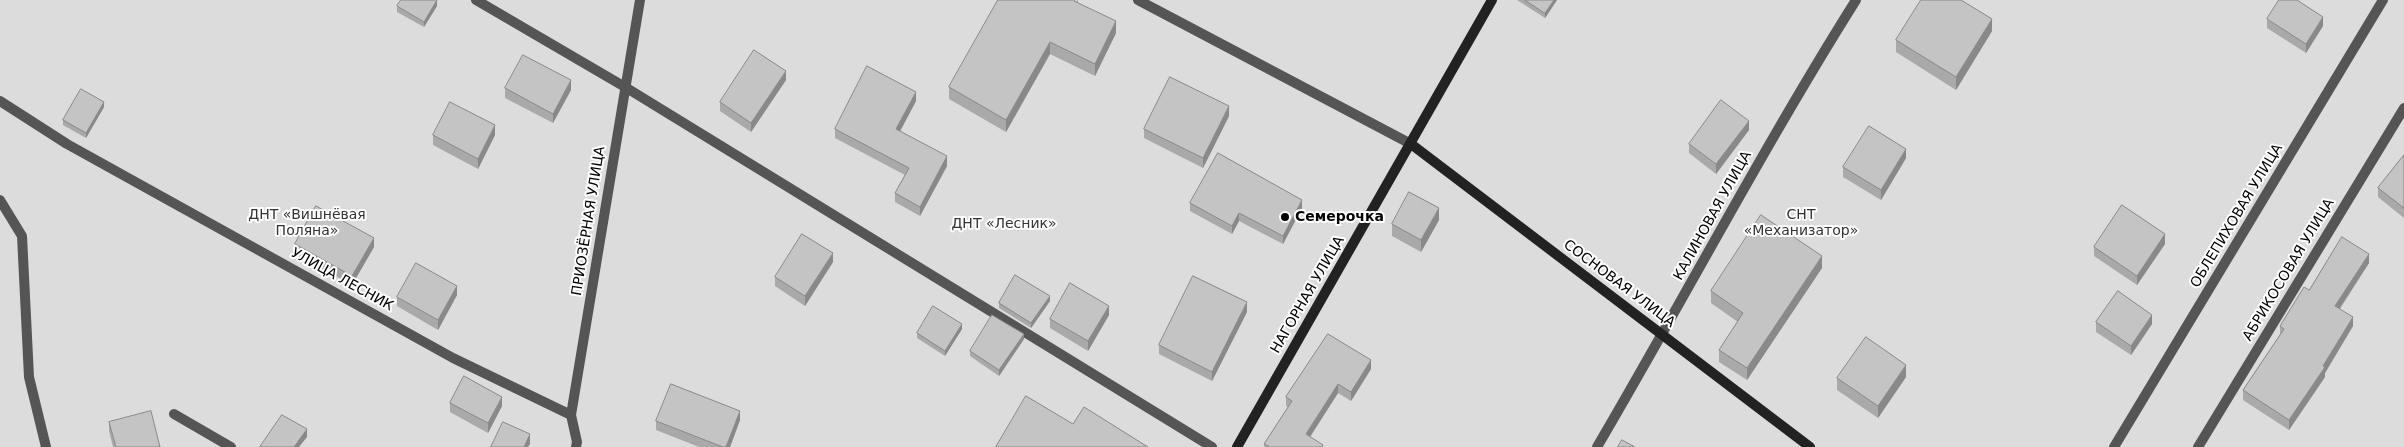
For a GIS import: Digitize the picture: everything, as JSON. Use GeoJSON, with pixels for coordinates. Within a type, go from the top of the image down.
{"type":"FeatureCollection","features":[{"type":"Feature","properties":{"kind":"street"},"geometry":{"type":"LineString","coordinates":[[476,0],[625,86],[1212,447]]}},
{"type":"Feature","properties":{"kind":"street","name":"ПРИОЗЁРНАЯ УЛИЦА"},"geometry":{"type":"LineString","coordinates":[[580,445],[571,415],[640,0]]}},
{"type":"Feature","properties":{"kind":"street"},"geometry":{"type":"LineString","coordinates":[[1138,0],[1410,144]]}},
{"type":"Feature","properties":{"kind":"street","name":"НАГОРНАЯ УЛИЦА"},"geometry":{"type":"LineString","coordinates":[[1238,447],[1492,0]]}},
{"type":"Feature","properties":{"kind":"street","name":"КАЛИНОВАЯ УЛИЦА"},"geometry":{"type":"LineString","coordinates":[[1596,447],[1663,335],[1802,86],[1856,0]]}},
{"type":"Feature","properties":{"kind":"street","name":"ОБЛЕПИХОВАЯ УЛИЦА"},"geometry":{"type":"LineString","coordinates":[[2114,447],[2383,0]]}},
{"type":"Feature","properties":{"kind":"street","name":"УЛИЦА ЛЕСНИК"},"geometry":{"type":"LineString","coordinates":[[0,101],[66,144],[453,358],[571,415]]}},
{"type":"Feature","properties":{"kind":"street","name":"АБРИКОСОВАЯ УЛИЦА"},"geometry":{"type":"LineString","coordinates":[[2198,447],[2404,108]]}},
{"type":"Feature","properties":{"kind":"street","name":"СОСНОВАЯ УЛИЦА"},"geometry":{"type":"LineString","coordinates":[[1410,144],[1810,447]]}},
{"type":"Feature","properties":{"kind":"street"},"geometry":{"type":"LineString","coordinates":[[0,200],[22,236],[29,378],[46,447]]}},
{"type":"Feature","properties":{"kind":"street"},"geometry":{"type":"LineString","coordinates":[[174,414],[231,447]]}},
{"type":"Feature","properties":{"kind":"green space"},"geometry":{"type":"Polygon","coordinates":[[[0,0],[2404,0],[2404,447],[0,447],[0,0]]]}},
{"type":"Feature","properties":{"kind":"building"},"geometry":{"type":"Polygon","coordinates":[[[401,0],[437,0],[424,22],[397,6],[401,0]]]}},
{"type":"Feature","properties":{"kind":"building"},"geometry":{"type":"Polygon","coordinates":[[[998,0],[1075,0],[1116,21],[1095,64],[1050,42],[1006,120],[949,87],[998,0]]]}},
{"type":"Feature","properties":{"kind":"building"},"geometry":{"type":"Polygon","coordinates":[[[1525,0],[1554,0],[1545,13],[1525,0]]]}},
{"type":"Feature","properties":{"kind":"building"},"geometry":{"type":"Polygon","coordinates":[[[1921,0],[1961,0],[1992,19],[1956,77],[1896,40],[1921,0]]]}},
{"type":"Feature","properties":{"kind":"building"},"geometry":{"type":"Polygon","coordinates":[[[2279,0],[2297,0],[2323,17],[2306,44],[2267,19],[2279,0]]]}},
{"type":"Feature","properties":{"kind":"building"},"geometry":{"type":"Polygon","coordinates":[[[754,50],[786,71],[751,123],[720,102],[754,50]]]}},
{"type":"Feature","properties":{"kind":"building"},"geometry":{"type":"Polygon","coordinates":[[[523,55],[571,80],[553,114],[505,88],[523,55]]]}},
{"type":"Feature","properties":{"kind":"building"},"geometry":{"type":"Polygon","coordinates":[[[867,66],[916,92],[896,129],[947,156],[920,207],[895,193],[909,168],[835,129],[867,66]]]}},
{"type":"Feature","properties":{"kind":"building"},"geometry":{"type":"Polygon","coordinates":[[[1170,77],[1229,106],[1203,158],[1144,129],[1170,77]]]}},
{"type":"Feature","properties":{"kind":"building"},"geometry":{"type":"Polygon","coordinates":[[[81,89],[104,102],[86,133],[63,120],[81,89]]]}},
{"type":"Feature","properties":{"kind":"building"},"geometry":{"type":"Polygon","coordinates":[[[1721,100],[1749,121],[1716,164],[1689,144],[1721,100]]]}},
{"type":"Feature","properties":{"kind":"building"},"geometry":{"type":"Polygon","coordinates":[[[450,102],[495,125],[478,159],[433,135],[450,102]]]}},
{"type":"Feature","properties":{"kind":"building"},"geometry":{"type":"Polygon","coordinates":[[[1869,126],[1906,149],[1881,190],[1843,167],[1869,126]]]}},
{"type":"Feature","properties":{"kind":"building"},"geometry":{"type":"Polygon","coordinates":[[[1218,153],[1302,200],[1283,236],[1239,213],[1232,226],[1190,203],[1218,153]]]}},
{"type":"Feature","properties":{"kind":"building"},"geometry":{"type":"Polygon","coordinates":[[[2404,155],[2404,208],[2378,188],[2404,155]]]}},
{"type":"Feature","properties":{"kind":"building"},"geometry":{"type":"Polygon","coordinates":[[[1409,192],[1439,208],[1421,240],[1392,224],[1409,192]]]}},
{"type":"Feature","properties":{"kind":"building"},"geometry":{"type":"Polygon","coordinates":[[[2122,205],[2165,234],[2137,276],[2094,247],[2122,205]]]}},
{"type":"Feature","properties":{"kind":"building"},"geometry":{"type":"Polygon","coordinates":[[[316,206],[374,238],[352,276],[295,244],[316,206]]]}},
{"type":"Feature","properties":{"kind":"building"},"geometry":{"type":"Polygon","coordinates":[[[1761,215],[1822,256],[1747,368],[1719,350],[1743,313],[1711,291],[1761,215]]]}},
{"type":"Feature","properties":{"kind":"building"},"geometry":{"type":"Polygon","coordinates":[[[802,234],[833,253],[805,296],[775,277],[802,234]]]}},
{"type":"Feature","properties":{"kind":"building"},"geometry":{"type":"Polygon","coordinates":[[[2342,237],[2369,254],[2335,306],[2353,317],[2323,366],[2325,367],[2289,420],[2243,390],[2284,329],[2280,326],[2304,287],[2309,290],[2342,237]]]}},
{"type":"Feature","properties":{"kind":"building"},"geometry":{"type":"Polygon","coordinates":[[[416,263],[457,286],[438,320],[397,297],[416,263]]]}},
{"type":"Feature","properties":{"kind":"building"},"geometry":{"type":"Polygon","coordinates":[[[1015,275],[1050,296],[1031,323],[999,303],[1015,275]]]}},
{"type":"Feature","properties":{"kind":"building"},"geometry":{"type":"Polygon","coordinates":[[[1193,276],[1247,302],[1212,372],[1159,345],[1193,276]]]}},
{"type":"Feature","properties":{"kind":"building"},"geometry":{"type":"Polygon","coordinates":[[[1070,283],[1109,306],[1088,341],[1050,319],[1070,283]]]}},
{"type":"Feature","properties":{"kind":"building"},"geometry":{"type":"Polygon","coordinates":[[[2118,291],[2152,315],[2131,346],[2096,322],[2118,291]]]}},
{"type":"Feature","properties":{"kind":"building"},"geometry":{"type":"Polygon","coordinates":[[[933,306],[962,324],[945,351],[917,333],[933,306]]]}},
{"type":"Feature","properties":{"kind":"building"},"geometry":{"type":"Polygon","coordinates":[[[992,315],[1024,334],[999,370],[970,351],[992,315]]]}},
{"type":"Feature","properties":{"kind":"building"},"geometry":{"type":"Polygon","coordinates":[[[1328,334],[1371,360],[1351,392],[1338,384],[1306,434],[1323,445],[1322,447],[1270,447],[1264,444],[1292,401],[1286,397],[1328,334]]]}},
{"type":"Feature","properties":{"kind":"building"},"geometry":{"type":"Polygon","coordinates":[[[1866,337],[1906,365],[1878,406],[1837,378],[1866,337]]]}},
{"type":"Feature","properties":{"kind":"building"},"geometry":{"type":"Polygon","coordinates":[[[464,376],[502,397],[488,423],[450,403],[464,376]]]}},
{"type":"Feature","properties":{"kind":"building"},"geometry":{"type":"Polygon","coordinates":[[[671,384],[740,411],[726,447],[656,421],[671,384]]]}},
{"type":"Feature","properties":{"kind":"building"},"geometry":{"type":"Polygon","coordinates":[[[1026,396],[1073,424],[1084,407],[1148,447],[996,447],[1026,396]]]}},
{"type":"Feature","properties":{"kind":"building"},"geometry":{"type":"Polygon","coordinates":[[[151,411],[160,447],[116,447],[109,422],[151,411]]]}},
{"type":"Feature","properties":{"kind":"building"},"geometry":{"type":"Polygon","coordinates":[[[282,415],[307,429],[294,447],[260,447],[282,415]]]}},
{"type":"Feature","properties":{"kind":"building"},"geometry":{"type":"Polygon","coordinates":[[[503,422],[530,434],[524,447],[491,447],[503,422]]]}},
{"type":"Feature","properties":{"kind":"building"},"geometry":{"type":"Polygon","coordinates":[[[1622,440],[1635,447],[1618,447],[1622,440]]]}},
{"type":"Feature","properties":{"kind":"place","name":"Семерочка"},"geometry":{"type":"Point","coordinates":[1285,217]}},
{"type":"Feature","properties":{"kind":"park label","name":"ДНТ «Вишнёвая Поляна»"},"geometry":{"type":"Point","coordinates":[307,224]}},
{"type":"Feature","properties":{"kind":"park label","name":"ДНТ «Лесник»"},"geometry":{"type":"Point","coordinates":[1004,224]}},
{"type":"Feature","properties":{"kind":"park label","name":"СНТ «Механизатор»"},"geometry":{"type":"Point","coordinates":[1801,224]}}]}
